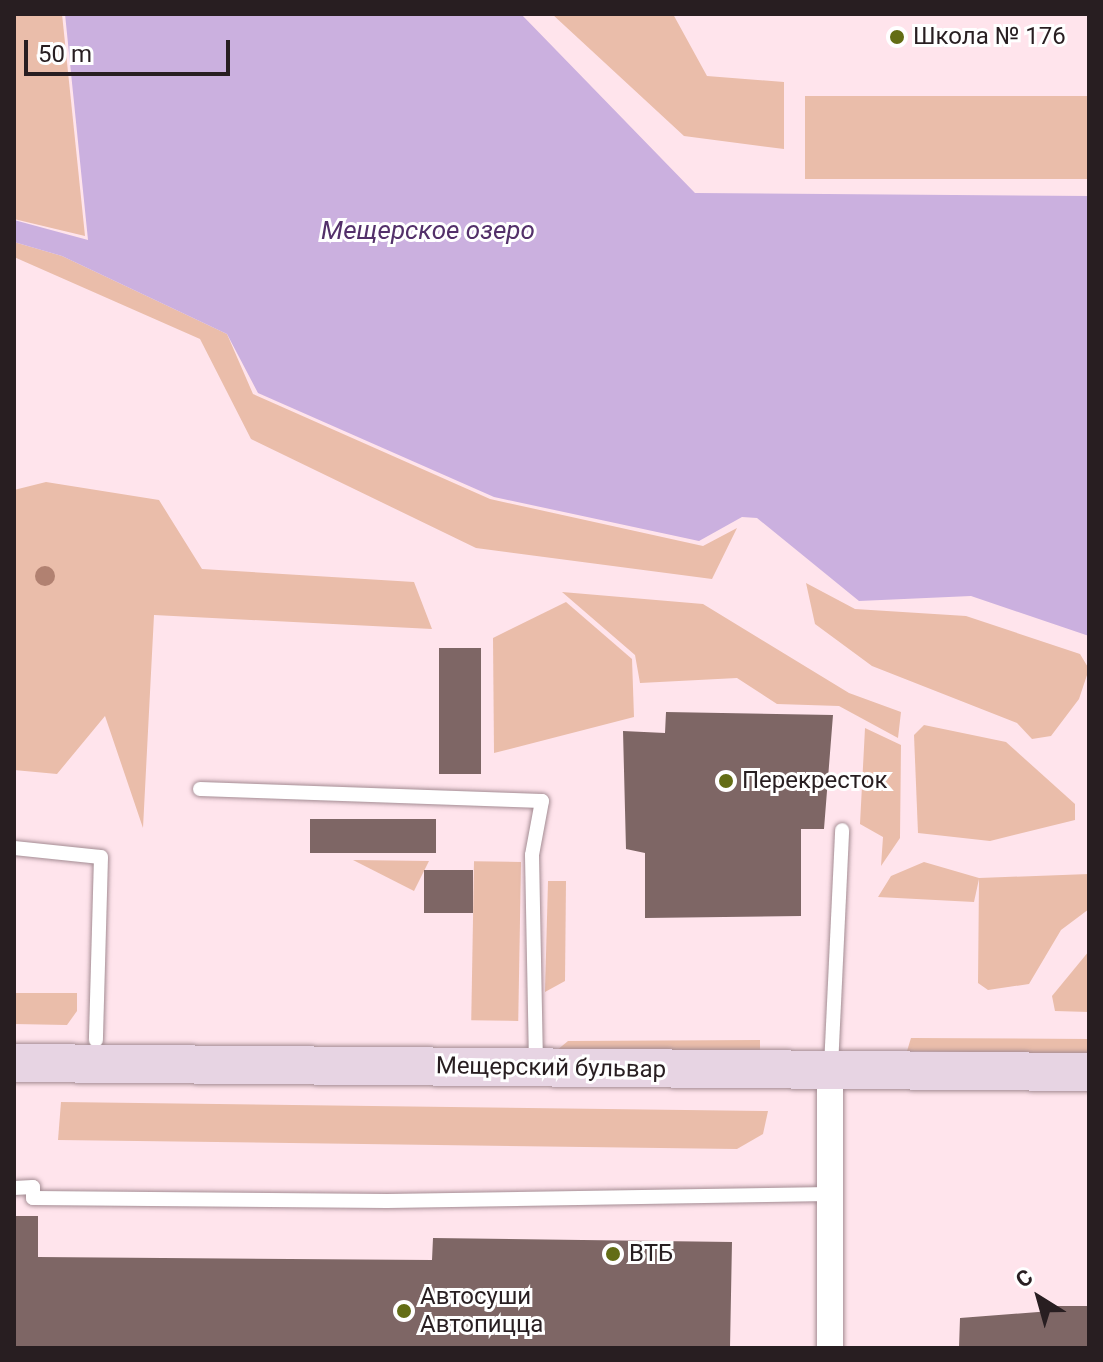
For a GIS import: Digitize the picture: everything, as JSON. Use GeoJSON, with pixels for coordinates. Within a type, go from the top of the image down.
{"type":"FeatureCollection","features":[{"type":"Feature","properties":{"kind":"main road","name":"Мещерский бульвар"},"geometry":{"type":"LineString","coordinates":[[21,1063],[1089,1072]]}},
{"type":"Feature","properties":{"kind":"street"},"geometry":{"type":"LineString","coordinates":[[830,1072],[830,1348]]}},
{"type":"Feature","properties":{"kind":"lane"},"geometry":{"type":"LineString","coordinates":[[200,789],[542,801],[532,855],[536,1068]]}},
{"type":"Feature","properties":{"kind":"lane"},"geometry":{"type":"LineString","coordinates":[[830,1072],[842,830]]}},
{"type":"Feature","properties":{"kind":"lane"},"geometry":{"type":"LineString","coordinates":[[14,848],[101,857],[96,1040]]}},
{"type":"Feature","properties":{"kind":"lane"},"geometry":{"type":"LineString","coordinates":[[21,1063],[96,1040],[108,1015]]}},
{"type":"Feature","properties":{"kind":"lane"},"geometry":{"type":"LineString","coordinates":[[14,1188],[33,1187],[33,1198],[387,1201],[830,1194]]}},
{"type":"Feature","properties":{"kind":"shaded area"},"geometry":{"type":"Polygon","coordinates":[[[14,14],[62,14],[85,236],[14,219],[14,14]]]}},
{"type":"Feature","properties":{"kind":"shaded area"},"geometry":{"type":"Polygon","coordinates":[[[552,14],[673,14],[707,76],[784,82],[784,149],[684,136],[552,14]]]}},
{"type":"Feature","properties":{"kind":"shaded area"},"geometry":{"type":"Polygon","coordinates":[[[805,96],[1089,96],[1089,179],[805,179],[805,96]]]}},
{"type":"Feature","properties":{"kind":"shaded area"},"geometry":{"type":"Polygon","coordinates":[[[14,242],[62,256],[227,334],[253,394],[490,499],[703,546],[737,528],[712,579],[476,548],[251,439],[200,339],[14,257],[14,242]]]}},
{"type":"Feature","properties":{"kind":"shaded area"},"geometry":{"type":"Polygon","coordinates":[[[46,482],[159,500],[202,569],[414,582],[432,629],[154,615],[143,828],[105,716],[57,774],[14,770],[14,490],[46,482]]]}},
{"type":"Feature","properties":{"kind":"shaded area"},"geometry":{"type":"Polygon","coordinates":[[[806,583],[855,609],[966,616],[1080,654],[1089,669],[1079,699],[1051,736],[1032,739],[1017,723],[872,666],[815,624],[806,583]]]}},
{"type":"Feature","properties":{"kind":"shaded area"},"geometry":{"type":"Polygon","coordinates":[[[562,592],[703,604],[849,693],[901,712],[898,738],[839,706],[777,704],[737,678],[640,683],[635,655],[562,592]]]}},
{"type":"Feature","properties":{"kind":"shaded area"},"geometry":{"type":"Polygon","coordinates":[[[566,602],[632,659],[634,717],[494,753],[493,638],[566,602]]]}},
{"type":"Feature","properties":{"kind":"shaded area"},"geometry":{"type":"Polygon","coordinates":[[[924,725],[1006,742],[1075,804],[1075,820],[990,841],[918,833],[914,735],[924,725]]]}},
{"type":"Feature","properties":{"kind":"shaded area"},"geometry":{"type":"Polygon","coordinates":[[[865,728],[901,745],[900,838],[881,866],[883,837],[860,824],[865,728]]]}},
{"type":"Feature","properties":{"kind":"shaded area"},"geometry":{"type":"Polygon","coordinates":[[[353,860],[429,861],[414,891],[353,860]]]}},
{"type":"Feature","properties":{"kind":"shaded area"},"geometry":{"type":"Polygon","coordinates":[[[474,861],[521,862],[518,1021],[471,1020],[474,861]]]}},
{"type":"Feature","properties":{"kind":"shaded area"},"geometry":{"type":"Polygon","coordinates":[[[924,862],[979,878],[1089,874],[1089,909],[1061,930],[1029,984],[988,990],[978,983],[979,879],[974,902],[878,897],[891,876],[924,862]]]}},
{"type":"Feature","properties":{"kind":"shaded area"},"geometry":{"type":"Polygon","coordinates":[[[548,881],[566,881],[565,981],[545,992],[548,881]]]}},
{"type":"Feature","properties":{"kind":"shaded area"},"geometry":{"type":"Polygon","coordinates":[[[1089,951],[1089,1012],[1055,1011],[1052,996],[1089,951]]]}},
{"type":"Feature","properties":{"kind":"shaded area"},"geometry":{"type":"Polygon","coordinates":[[[14,993],[77,993],[77,1011],[67,1025],[14,1024],[14,993]]]}},
{"type":"Feature","properties":{"kind":"shaded area"},"geometry":{"type":"Polygon","coordinates":[[[911,1038],[1089,1039],[1089,1054],[907,1051],[911,1038]]]}},
{"type":"Feature","properties":{"kind":"shaded area"},"geometry":{"type":"Polygon","coordinates":[[[760,1040],[760,1051],[556,1051],[568,1041],[760,1040]]]}},
{"type":"Feature","properties":{"kind":"shaded area"},"geometry":{"type":"Polygon","coordinates":[[[61,1102],[768,1111],[763,1134],[737,1149],[58,1140],[61,1102]]]}},
{"type":"Feature","properties":{"kind":"water","name":"Мещерское озеро"},"geometry":{"type":"Polygon","coordinates":[[[65,14],[521,14],[695,193],[1089,196],[1089,636],[971,596],[859,601],[757,518],[742,517],[699,541],[494,497],[258,393],[227,334],[62,256],[14,242],[14,220],[88,240],[65,14]]]}},
{"type":"Feature","properties":{"kind":"building"},"geometry":{"type":"Polygon","coordinates":[[[439,648],[481,648],[481,774],[439,774],[439,648]]]}},
{"type":"Feature","properties":{"kind":"building","name":"Перекресток"},"geometry":{"type":"Polygon","coordinates":[[[666,712],[833,715],[824,829],[801,829],[801,916],[645,918],[645,853],[626,849],[623,731],[665,733],[666,712]]]}},
{"type":"Feature","properties":{"kind":"building"},"geometry":{"type":"Polygon","coordinates":[[[310,819],[436,819],[436,853],[310,853],[310,819]]]}},
{"type":"Feature","properties":{"kind":"building"},"geometry":{"type":"Polygon","coordinates":[[[424,870],[473,870],[473,913],[424,913],[424,870]]]}},
{"type":"Feature","properties":{"kind":"building"},"geometry":{"type":"Polygon","coordinates":[[[14,1216],[38,1216],[38,1257],[432,1260],[433,1238],[732,1242],[730,1348],[14,1347],[14,1216]]]}},
{"type":"Feature","properties":{"kind":"building"},"geometry":{"type":"Polygon","coordinates":[[[1052,1306],[1089,1306],[1089,1348],[959,1348],[960,1318],[1051,1311],[1052,1306]]]}},
{"type":"Feature","properties":{"kind":"place","name":"Школа № 176"},"geometry":{"type":"Point","coordinates":[897,37]}},
{"type":"Feature","properties":{"kind":"place","name":"Перекресток"},"geometry":{"type":"Point","coordinates":[726,781]}},
{"type":"Feature","properties":{"kind":"place","name":"ВТБ"},"geometry":{"type":"Point","coordinates":[613,1254]}},
{"type":"Feature","properties":{"kind":"place","name":"Автосуши Автопицца"},"geometry":{"type":"Point","coordinates":[404,1311]}}]}
